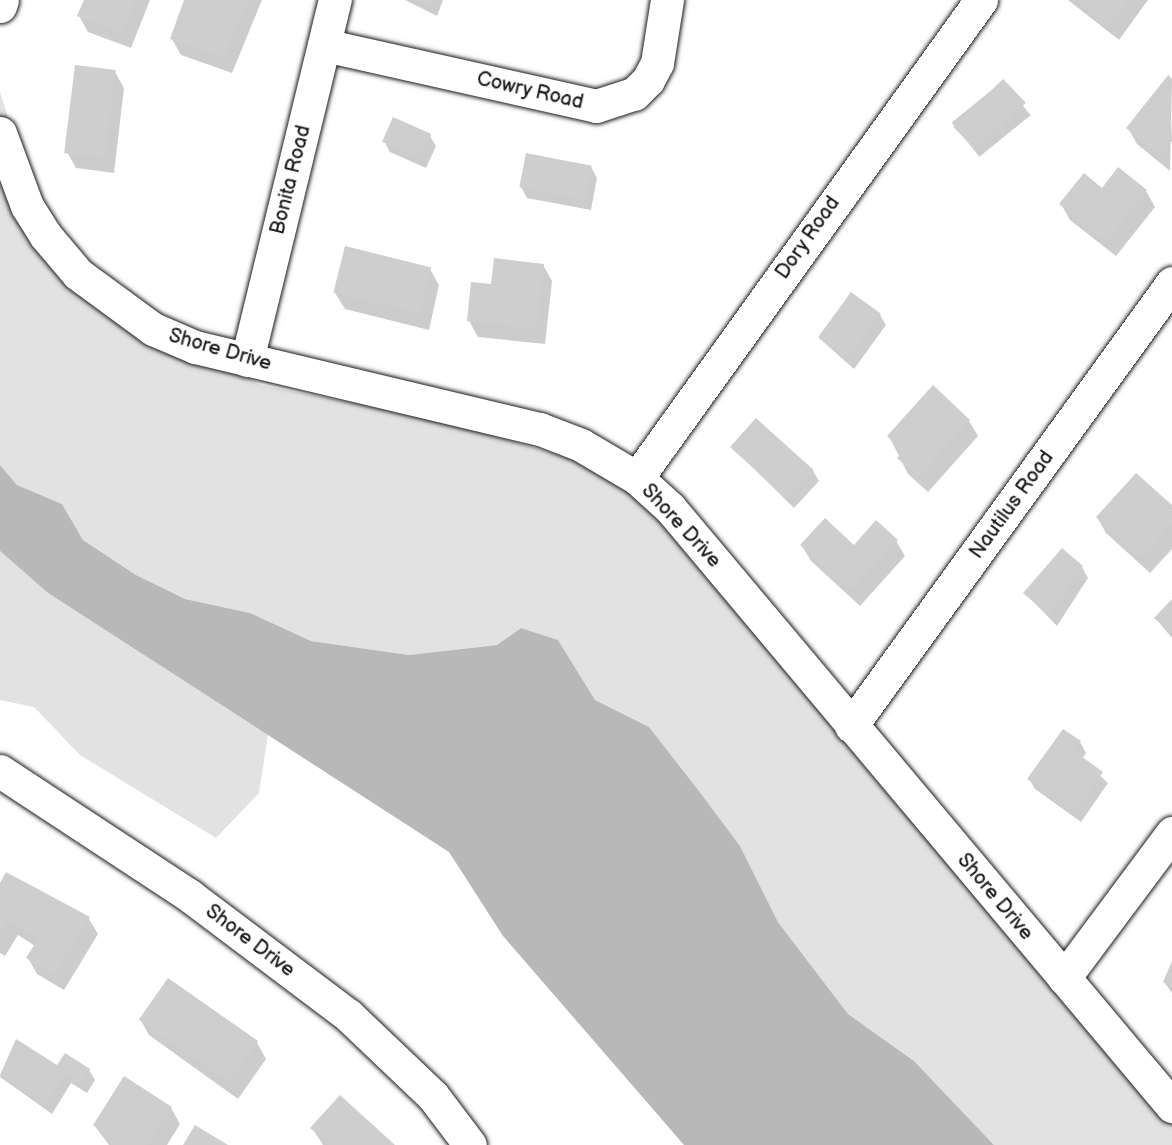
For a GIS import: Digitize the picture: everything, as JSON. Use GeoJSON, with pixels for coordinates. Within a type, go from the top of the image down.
{"type":"FeatureCollection","features":[{"type":"Feature","properties":{"kind":"street"},"geometry":{"type":"LineString","coordinates":[[0,6],[2,0]]}},
{"type":"Feature","properties":{"kind":"street","name":"Bonita Road"},"geometry":{"type":"LineString","coordinates":[[247,360],[335,0]]}},
{"type":"Feature","properties":{"kind":"street","name":"Cowry Road"},"geometry":{"type":"LineString","coordinates":[[324,45],[596,106],[634,94],[648,81],[657,63],[667,0]]}},
{"type":"Feature","properties":{"kind":"street","name":"Dory Road"},"geometry":{"type":"LineString","coordinates":[[637,478],[981,0]]}},
{"type":"Feature","properties":{"kind":"street","name":"Shore Drive"},"geometry":{"type":"LineString","coordinates":[[0,133],[27,206],[78,274],[153,329],[247,360],[540,429],[581,445],[637,478],[670,508],[1172,1106]]}},
{"type":"Feature","properties":{"kind":"street","name":"Nautilus Road"},"geometry":{"type":"LineString","coordinates":[[851,726],[1172,283]]}},
{"type":"Feature","properties":{"kind":"street","name":"Shore Drive"},"geometry":{"type":"LineString","coordinates":[[0,771],[190,896],[348,1015],[433,1096],[470,1145]]}},
{"type":"Feature","properties":{"kind":"street"},"geometry":{"type":"LineString","coordinates":[[1064,978],[1172,833]]}},
{"type":"Feature","properties":{"kind":"shaded area"},"geometry":{"type":"Polygon","coordinates":[[[0,92],[54,261],[260,385],[441,420],[625,475],[1172,1107],[1172,1145],[994,1145],[914,1061],[848,1014],[778,922],[740,846],[649,727],[595,700],[558,640],[521,628],[497,645],[409,655],[311,641],[250,613],[185,599],[136,575],[83,540],[62,504],[17,485],[0,465],[0,92]]]}},
{"type":"Feature","properties":{"kind":"shaded area"},"geometry":{"type":"Polygon","coordinates":[[[0,465],[17,485],[62,504],[83,540],[136,575],[185,599],[250,613],[311,641],[409,655],[497,645],[521,628],[558,640],[595,700],[649,727],[698,790],[740,846],[778,922],[848,1014],[914,1061],[994,1145],[684,1145],[503,936],[449,852],[48,593],[0,551],[0,465]]]}},
{"type":"Feature","properties":{"kind":"shaded area"},"geometry":{"type":"Polygon","coordinates":[[[0,551],[48,593],[268,735],[259,793],[216,838],[80,755],[34,707],[0,700],[0,551]]]}},
{"type":"Feature","properties":{"kind":"building"},"geometry":{"type":"Polygon","coordinates":[[[84,0],[135,0],[122,33],[77,16],[84,0]]]}},
{"type":"Feature","properties":{"kind":"building"},"geometry":{"type":"Polygon","coordinates":[[[184,0],[248,0],[224,58],[170,39],[184,0]]]}},
{"type":"Feature","properties":{"kind":"building"},"geometry":{"type":"Polygon","coordinates":[[[413,0],[434,0],[431,7],[413,0]]]}},
{"type":"Feature","properties":{"kind":"building"},"geometry":{"type":"Polygon","coordinates":[[[1074,0],[1128,0],[1109,26],[1074,0]]]}},
{"type":"Feature","properties":{"kind":"building"},"geometry":{"type":"Polygon","coordinates":[[[75,65],[116,70],[105,158],[64,153],[75,65]]]}},
{"type":"Feature","properties":{"kind":"building"},"geometry":{"type":"Polygon","coordinates":[[[1169,74],[1172,141],[1160,156],[1126,128],[1169,74]]]}},
{"type":"Feature","properties":{"kind":"building"},"geometry":{"type":"Polygon","coordinates":[[[1003,79],[1026,103],[976,151],[953,127],[1003,79]]]}},
{"type":"Feature","properties":{"kind":"building"},"geometry":{"type":"Polygon","coordinates":[[[393,117],[431,134],[420,159],[382,142],[393,117]]]}},
{"type":"Feature","properties":{"kind":"building"},"geometry":{"type":"Polygon","coordinates":[[[526,153],[592,166],[585,200],[519,187],[526,153]]]}},
{"type":"Feature","properties":{"kind":"building"},"geometry":{"type":"Polygon","coordinates":[[[1118,167],[1147,190],[1106,242],[1059,204],[1084,173],[1102,188],[1118,167]]]}},
{"type":"Feature","properties":{"kind":"building"},"geometry":{"type":"Polygon","coordinates":[[[345,246],[431,268],[420,314],[333,293],[345,246]]]}},
{"type":"Feature","properties":{"kind":"building"},"geometry":{"type":"Polygon","coordinates":[[[494,258],[544,264],[537,329],[467,321],[471,282],[491,284],[494,258]]]}},
{"type":"Feature","properties":{"kind":"building"},"geometry":{"type":"Polygon","coordinates":[[[851,292],[881,314],[848,359],[818,337],[851,292]]]}},
{"type":"Feature","properties":{"kind":"building"},"geometry":{"type":"Polygon","coordinates":[[[933,385],[970,420],[918,477],[897,458],[903,451],[887,436],[933,385]]]}},
{"type":"Feature","properties":{"kind":"building"},"geometry":{"type":"Polygon","coordinates":[[[756,418],[814,470],[788,499],[730,447],[756,418]]]}},
{"type":"Feature","properties":{"kind":"building"},"geometry":{"type":"Polygon","coordinates":[[[1136,473],[1172,505],[1172,524],[1141,558],[1096,517],[1136,473]]]}},
{"type":"Feature","properties":{"kind":"building"},"geometry":{"type":"Polygon","coordinates":[[[825,518],[854,545],[876,520],[898,540],[850,591],[800,545],[825,518]]]}},
{"type":"Feature","properties":{"kind":"building"},"geometry":{"type":"Polygon","coordinates":[[[1062,548],[1083,566],[1050,616],[1023,593],[1062,548]]]}},
{"type":"Feature","properties":{"kind":"building"},"geometry":{"type":"Polygon","coordinates":[[[1172,599],[1172,634],[1154,618],[1172,599]]]}},
{"type":"Feature","properties":{"kind":"building"},"geometry":{"type":"Polygon","coordinates":[[[1063,729],[1081,741],[1074,751],[1103,772],[1075,812],[1027,779],[1063,729]]]}},
{"type":"Feature","properties":{"kind":"building"},"geometry":{"type":"Polygon","coordinates":[[[6,872],[90,917],[54,975],[26,958],[38,939],[8,921],[0,934],[0,883],[6,872]]]}},
{"type":"Feature","properties":{"kind":"building"},"geometry":{"type":"Polygon","coordinates":[[[1172,961],[1172,986],[1163,982],[1172,961]]]}},
{"type":"Feature","properties":{"kind":"building"},"geometry":{"type":"Polygon","coordinates":[[[168,978],[258,1041],[229,1083],[139,1020],[168,978]]]}},
{"type":"Feature","properties":{"kind":"building"},"geometry":{"type":"Polygon","coordinates":[[[16,1039],[57,1065],[65,1053],[90,1069],[80,1084],[65,1074],[46,1104],[0,1075],[16,1039]]]}},
{"type":"Feature","properties":{"kind":"building"},"geometry":{"type":"Polygon","coordinates":[[[124,1076],[172,1107],[148,1145],[109,1145],[113,1138],[93,1125],[124,1076]]]}},
{"type":"Feature","properties":{"kind":"building"},"geometry":{"type":"Polygon","coordinates":[[[340,1095],[395,1145],[330,1145],[310,1128],[340,1095]]]}},
{"type":"Feature","properties":{"kind":"building"},"geometry":{"type":"Polygon","coordinates":[[[195,1125],[228,1145],[183,1145],[195,1125]]]}}]}
